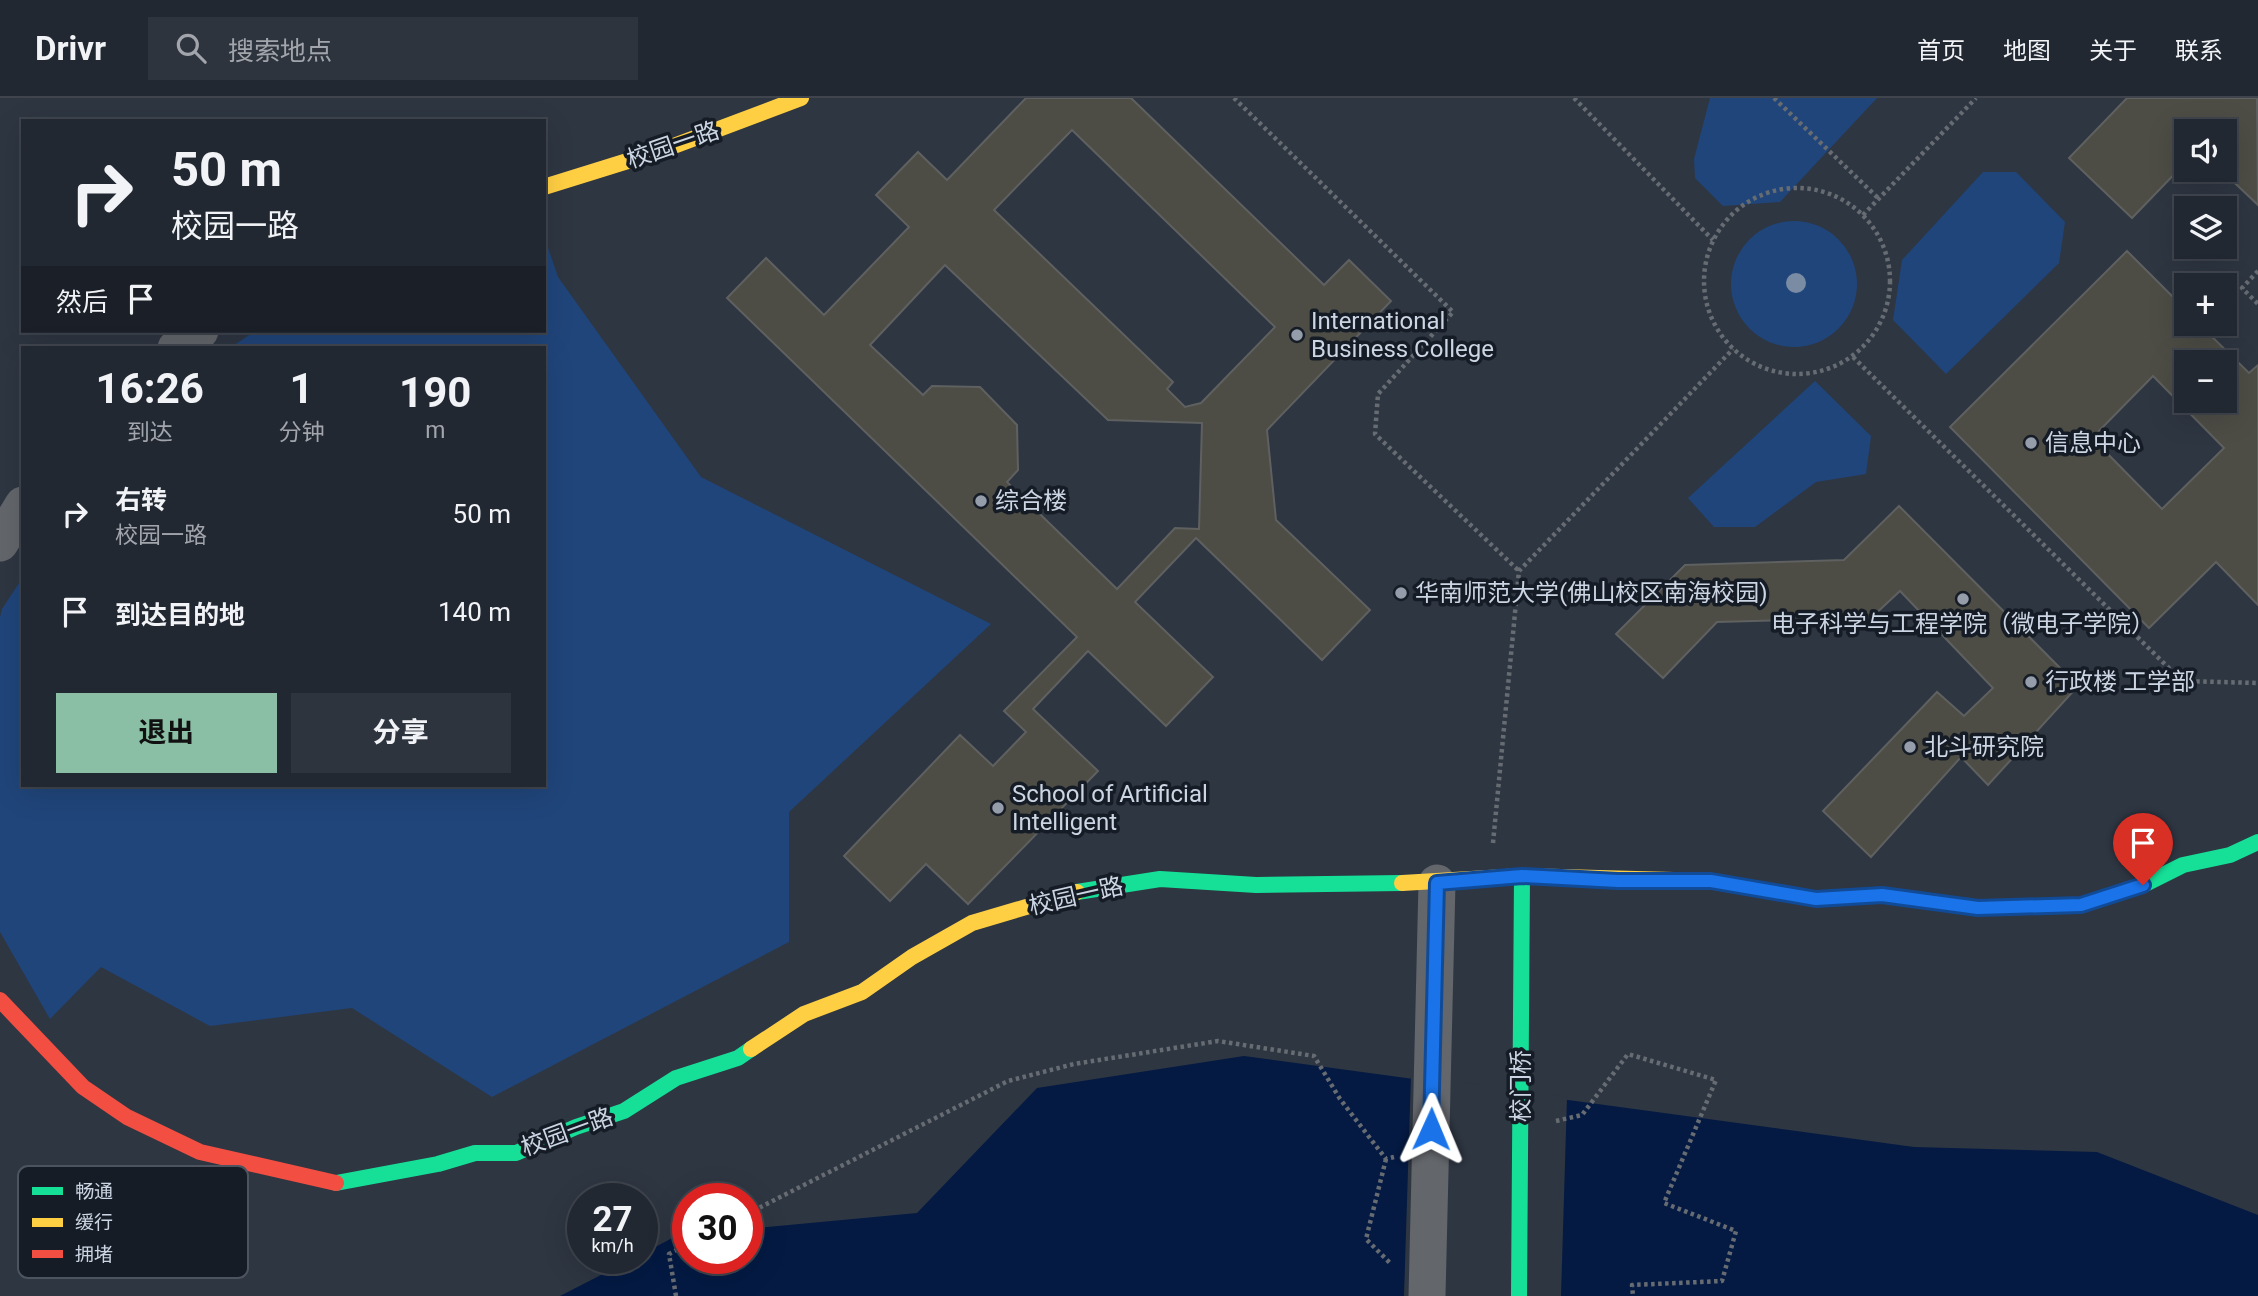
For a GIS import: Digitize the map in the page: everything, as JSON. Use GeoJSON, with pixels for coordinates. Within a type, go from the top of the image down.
{"type":"FeatureCollection","features":[{"type":"Feature","properties":{"kind":"street","name":"校园一路"},"geometry":{"type":"LineString","coordinates":[[546,186],[663,150],[801,98]]}},
{"type":"Feature","properties":{"kind":"street"},"geometry":{"type":"LineString","coordinates":[[179,346],[197,333]]}},
{"type":"Feature","properties":{"kind":"street"},"geometry":{"type":"LineString","coordinates":[[0,543],[21,508]]}},
{"type":"Feature","properties":{"kind":"street","name":"校园一路"},"geometry":{"type":"LineString","coordinates":[[0,1000],[83,1087],[127,1117],[200,1152],[334,1183],[438,1164],[475,1153],[516,1153],[576,1126],[624,1111],[676,1078],[738,1058],[804,1014],[862,992],[912,957],[972,923],[1088,889],[1160,878],[1256,885],[1437,883],[1522,876],[1618,881],[1711,881],[1816,899],[1882,895],[1978,908],[2081,905],[2143,885],[2183,865],[2230,855],[2258,842]]}},
{"type":"Feature","properties":{"kind":"street","name":"校门桥"},"geometry":{"type":"LineString","coordinates":[[1519,1296],[1522,876]]}},
{"type":"Feature","properties":{"kind":"street"},"geometry":{"type":"LineString","coordinates":[[1427,1296],[1437,883]]}},
{"type":"Feature","properties":{"kind":"path"},"geometry":{"type":"LineString","coordinates":[[1234,98],[1453,312],[1378,394],[1375,434],[1519,571]]}},
{"type":"Feature","properties":{"kind":"path"},"geometry":{"type":"LineString","coordinates":[[1574,98],[1713,240]]}},
{"type":"Feature","properties":{"kind":"path"},"geometry":{"type":"LineString","coordinates":[[1774,98],[1879,200]]}},
{"type":"Feature","properties":{"kind":"path"},"geometry":{"type":"LineString","coordinates":[[1863,215],[1976,98]]}},
{"type":"Feature","properties":{"kind":"path"},"geometry":{"type":"LineString","coordinates":[[1782,189],[1811,189],[1839,198],[1863,215],[1882,241],[1890,273],[1888,305],[1875,334],[1853,357],[1824,372],[1792,375],[1760,367],[1733,349],[1715,326],[1705,298],[1705,269],[1713,240],[1730,216],[1754,198],[1782,189]]}},
{"type":"Feature","properties":{"kind":"path"},"geometry":{"type":"LineString","coordinates":[[2258,271],[2242,288],[2258,304]]}},
{"type":"Feature","properties":{"kind":"path"},"geometry":{"type":"LineString","coordinates":[[1489,879],[1519,571],[1733,349]]}},
{"type":"Feature","properties":{"kind":"path"},"geometry":{"type":"LineString","coordinates":[[1853,357],[2182,681],[2258,683]]}},
{"type":"Feature","properties":{"kind":"path"},"geometry":{"type":"LineString","coordinates":[[763,1206],[1008,1081],[1074,1064],[1218,1041],[1314,1056],[1340,1099],[1386,1159]]}},
{"type":"Feature","properties":{"kind":"path"},"geometry":{"type":"LineString","coordinates":[[1543,1124],[1582,1115],[1628,1054],[1716,1080],[1664,1203],[1736,1231],[1722,1281],[1632,1285],[1633,1296]]}},
{"type":"Feature","properties":{"kind":"path"},"geometry":{"type":"LineString","coordinates":[[1386,1159],[1399,1156]]}},
{"type":"Feature","properties":{"kind":"path"},"geometry":{"type":"LineString","coordinates":[[1386,1159],[1366,1239],[1394,1266]]}},
{"type":"Feature","properties":{"kind":"path"},"geometry":{"type":"LineString","coordinates":[[672,1252],[669,1254],[672,1272]]}},
{"type":"Feature","properties":{"kind":"path"},"geometry":{"type":"LineString","coordinates":[[672,1274],[676,1296]]}},
{"type":"Feature","properties":{"kind":"shaded area"},"geometry":{"type":"Polygon","coordinates":[[[1710,98],[1877,98],[1780,202],[1723,206],[1695,178],[1694,159],[1710,98]]]}},
{"type":"Feature","properties":{"kind":"shaded area"},"geometry":{"type":"Polygon","coordinates":[[[1983,172],[2016,172],[2065,222],[2059,263],[1946,374],[1893,320],[1902,260],[1983,172]]]}},
{"type":"Feature","properties":{"kind":"shaded area"},"geometry":{"type":"Polygon","coordinates":[[[1794,221],[1818,226],[1838,240],[1852,260],[1857,284],[1852,308],[1838,328],[1818,342],[1794,347],[1770,342],[1750,328],[1736,308],[1731,284],[1736,260],[1750,240],[1770,226],[1794,221]]]}},
{"type":"Feature","properties":{"kind":"shaded area"},"geometry":{"type":"Polygon","coordinates":[[[546,242],[558,277],[701,477],[991,624],[789,812],[789,942],[492,1097],[352,1008],[210,1026],[101,967],[50,1019],[0,932],[0,617],[2,609],[21,580],[21,787],[546,787],[546,346],[233,346],[252,333],[546,333],[546,242]]]}},
{"type":"Feature","properties":{"kind":"shaded area"},"geometry":{"type":"Polygon","coordinates":[[[1815,381],[1871,436],[1866,474],[1816,482],[1755,527],[1714,527],[1688,498],[1815,381]]]}},
{"type":"Feature","properties":{"kind":"shaded area"},"geometry":{"type":"Polygon","coordinates":[[[1244,1056],[1914,1147],[2097,1152],[2258,1215],[2258,1296],[560,1296],[603,1274],[658,1274],[658,1246],[672,1238],[672,1274],[763,1274],[763,1227],[917,1213],[1037,1088],[1244,1056]]]}},
{"type":"Feature","properties":{"kind":"pier"},"geometry":{"type":"Polygon","coordinates":[[[1411,1075],[1567,1097],[1561,1296],[1404,1296],[1411,1075]]]}},
{"type":"Feature","properties":{"kind":"building","name":"综合楼"},"geometry":{"type":"Polygon","coordinates":[[[1026,98],[1131,98],[1324,285],[1349,260],[1391,301],[1267,430],[1276,520],[1370,610],[1322,660],[1196,538],[1135,602],[1213,677],[1166,726],[1088,651],[1033,709],[1098,771],[968,904],[926,864],[890,901],[844,856],[960,735],[993,766],[1026,732],[1004,711],[1077,637],[727,298],[766,258],[824,315],[909,227],[876,195],[918,152],[947,180],[1026,98]],[[1072,130],[994,210],[1173,382],[1167,389],[1185,407],[1201,403],[1275,327],[1072,130]],[[945,265],[870,345],[923,395],[932,386],[980,387],[1017,425],[1018,470],[1007,482],[1117,589],[1175,528],[1199,529],[1202,423],[1108,420],[945,265]]]}},
{"type":"Feature","properties":{"kind":"building"},"geometry":{"type":"Polygon","coordinates":[[[2127,98],[2257,98],[2258,205],[2234,182],[2237,182],[2237,119],[2174,119],[2174,174],[2132,218],[2069,158],[2127,98]]]}},
{"type":"Feature","properties":{"kind":"building","name":"信息中心"},"geometry":{"type":"Polygon","coordinates":[[[2127,251],[2174,298],[2174,336],[2211,336],[2226,350],[2174,350],[2174,397],[2153,376],[2092,438],[2162,509],[2224,448],[2189,413],[2237,413],[2237,361],[2249,373],[2258,365],[2258,605],[2216,562],[2149,628],[1950,427],[2127,251]]]}},
{"type":"Feature","properties":{"kind":"building","name":"行政楼 工学部"},"geometry":{"type":"Polygon","coordinates":[[[1899,506],[2078,686],[1988,785],[1961,757],[1871,857],[1823,811],[1937,692],[1964,716],[1993,688],[1900,591],[1871,618],[1717,622],[1663,678],[1616,634],[1685,565],[1844,560],[1899,506]]]}},
{"type":"Feature","properties":{"kind":"traffic: fast"},"geometry":{"type":"LineString","coordinates":[[1921,900],[1978,908],[2081,905],[2143,885],[2183,865],[2230,855],[2258,842]]}},
{"type":"Feature","properties":{"kind":"traffic: fast"},"geometry":{"type":"LineString","coordinates":[[1519,1296],[1522,876]]}},
{"type":"Feature","properties":{"kind":"traffic: fast"},"geometry":{"type":"LineString","coordinates":[[1077,892],[1160,879],[1256,885],[1402,883]]}},
{"type":"Feature","properties":{"kind":"traffic: fast"},"geometry":{"type":"LineString","coordinates":[[336,1183],[438,1164],[475,1153],[516,1153],[576,1127],[624,1111],[676,1078],[738,1058],[751,1049]]}},
{"type":"Feature","properties":{"kind":"traffic: slow"},"geometry":{"type":"LineString","coordinates":[[546,186],[663,150],[801,98]]}},
{"type":"Feature","properties":{"kind":"traffic: slow"},"geometry":{"type":"LineString","coordinates":[[1402,883],[1522,876],[1711,881],[1816,899],[1882,895],[1921,900]]}},
{"type":"Feature","properties":{"kind":"traffic: slow"},"geometry":{"type":"LineString","coordinates":[[751,1049],[804,1014],[862,992],[912,957],[972,923],[1077,892]]}},
{"type":"Feature","properties":{"kind":"traffic: jam"},"geometry":{"type":"LineString","coordinates":[[0,1000],[83,1087],[127,1117],[200,1152],[336,1183]]}},
{"type":"Feature","properties":{"kind":"place","name":"International Business College"},"geometry":{"type":"Point","coordinates":[1297,335]}},
{"type":"Feature","properties":{"kind":"place","name":"信息中心"},"geometry":{"type":"Point","coordinates":[2031,443]}},
{"type":"Feature","properties":{"kind":"place","name":"综合楼"},"geometry":{"type":"Point","coordinates":[981,501]}},
{"type":"Feature","properties":{"kind":"place","name":"华南师范大学(佛山校区南海校园)"},"geometry":{"type":"Point","coordinates":[1401,593]}},
{"type":"Feature","properties":{"kind":"place","name":"电子科学与工程学院（微电子学院）"},"geometry":{"type":"Point","coordinates":[1963,599]}},
{"type":"Feature","properties":{"kind":"place","name":"行政楼 工学部"},"geometry":{"type":"Point","coordinates":[2031,682]}},
{"type":"Feature","properties":{"kind":"place","name":"北斗研究院"},"geometry":{"type":"Point","coordinates":[1910,747]}},
{"type":"Feature","properties":{"kind":"place","name":"School of Artificial Intelligent"},"geometry":{"type":"Point","coordinates":[998,808]}},
{"type":"Feature","properties":{"kind":"route"},"geometry":{"type":"LineString","coordinates":[[1431,1129],[1437,883],[1522,876],[1618,881],[1711,881],[1816,899],[1882,895],[1978,908],[2081,905],[2143,885]]}}]}
